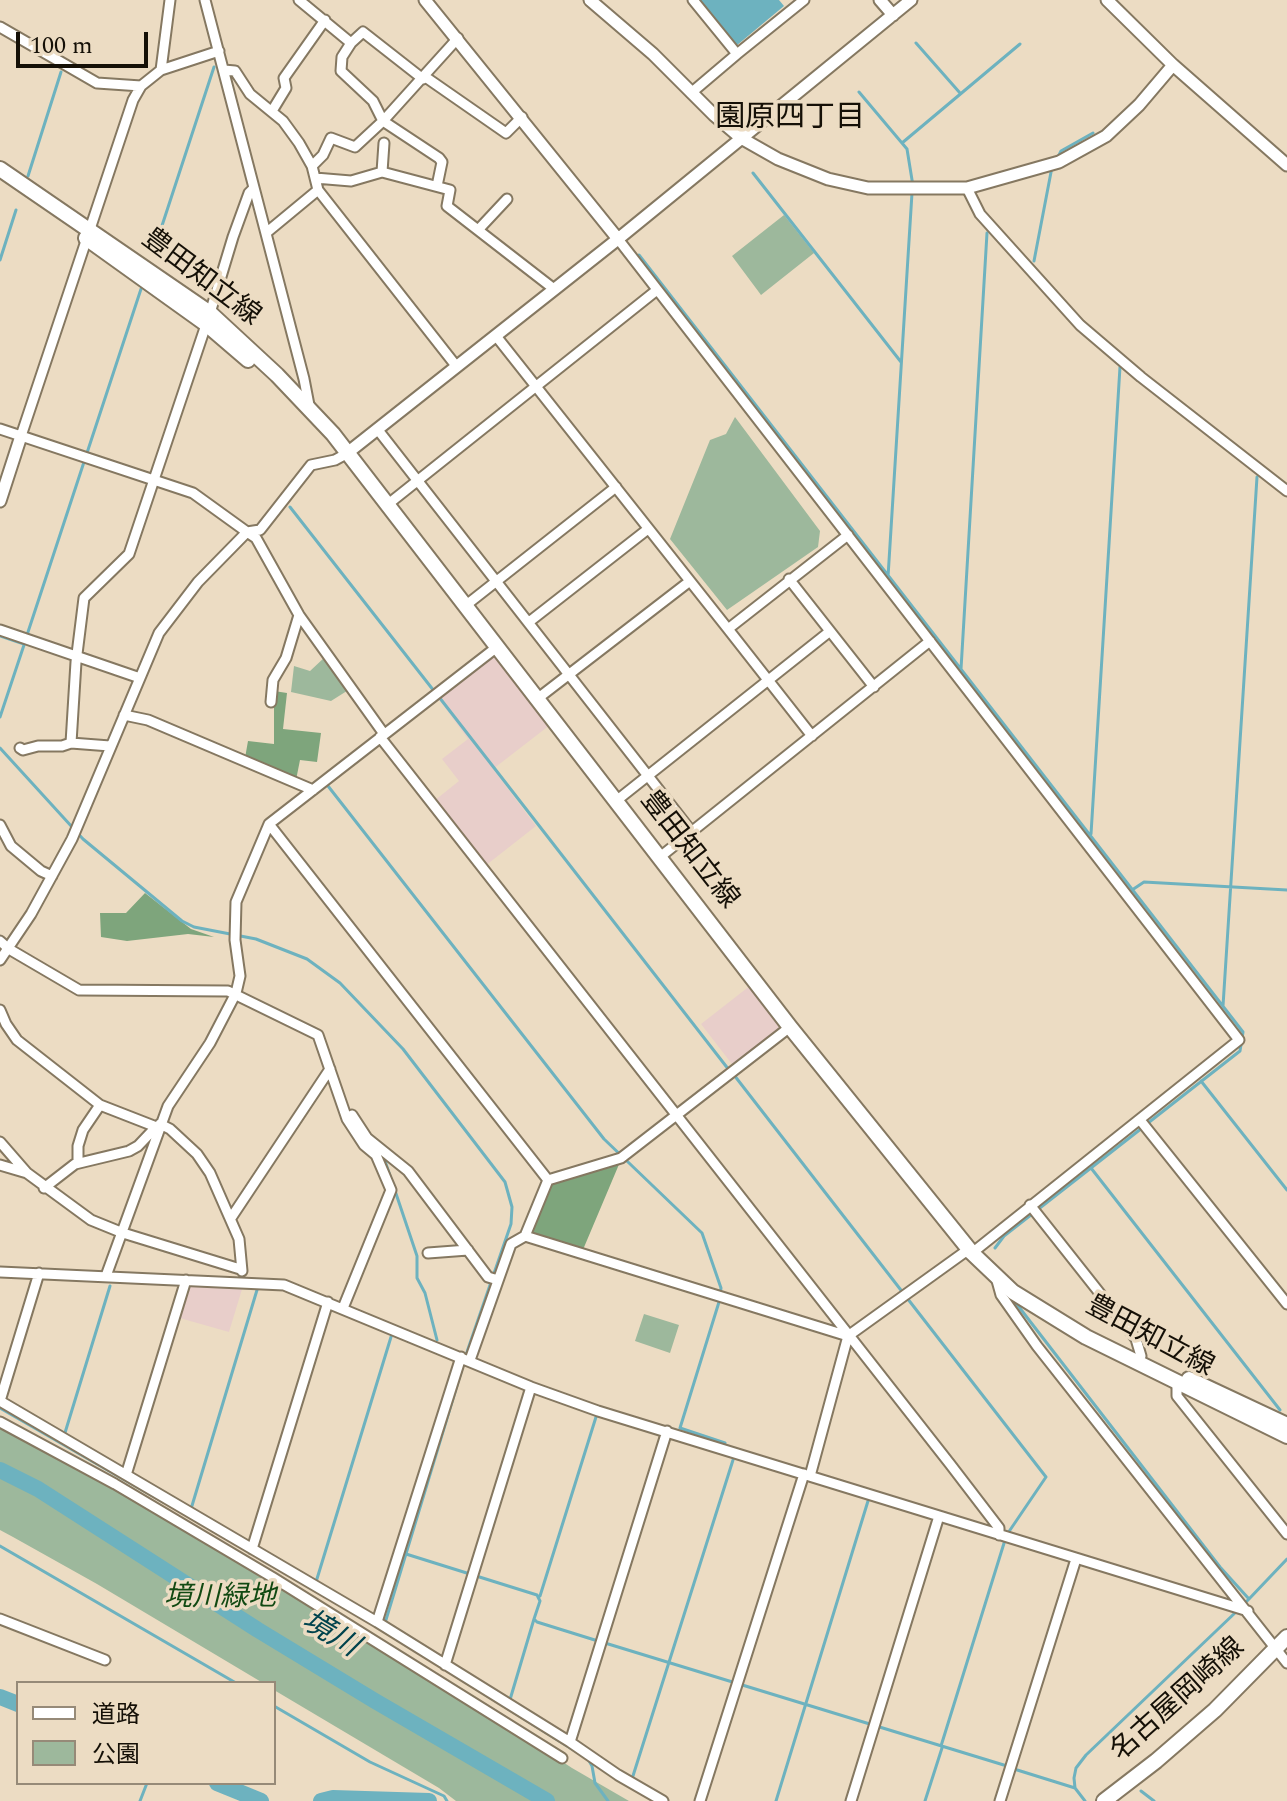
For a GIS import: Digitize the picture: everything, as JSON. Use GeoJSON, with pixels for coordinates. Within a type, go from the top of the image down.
{"type":"FeatureCollection","features":[{"type":"Feature","properties":{"kind":"main road","name":"豊田知立線"},"geometry":{"type":"LineString","coordinates":[[0,169],[208,319],[309,408],[333,434],[790,1027],[970,1251],[1013,1292],[1086,1337],[1287,1436]]}},
{"type":"Feature","properties":{"kind":"main road","name":"豊田知立線"},"geometry":{"type":"LineString","coordinates":[[0,180],[88,234]]}},
{"type":"Feature","properties":{"kind":"main road","name":"豊田知立線"},"geometry":{"type":"LineString","coordinates":[[208,319],[328,440],[346,454]]}},
{"type":"Feature","properties":{"kind":"main road","name":"豊田知立線"},"geometry":{"type":"LineString","coordinates":[[995,1275],[1141,1356],[1287,1425]]}},
{"type":"Feature","properties":{"kind":"main road","name":"名古屋岡崎線"},"geometry":{"type":"LineString","coordinates":[[1104,1801],[1123,1794],[1215,1710],[1282,1643]]}},
{"type":"Feature","properties":{"kind":"street"},"geometry":{"type":"LineString","coordinates":[[161,70],[170,0]]}},
{"type":"Feature","properties":{"kind":"street"},"geometry":{"type":"LineString","coordinates":[[205,0],[309,408]]}},
{"type":"Feature","properties":{"kind":"street"},"geometry":{"type":"LineString","coordinates":[[299,0],[351,43]]}},
{"type":"Feature","properties":{"kind":"street"},"geometry":{"type":"LineString","coordinates":[[425,0],[618,239],[1239,1040],[970,1251],[848,1336],[807,1475],[700,1801]]}},
{"type":"Feature","properties":{"kind":"street"},"geometry":{"type":"LineString","coordinates":[[590,0],[653,54],[741,138],[778,159],[845,184],[868,188],[967,188],[1059,162],[1106,136],[1139,105],[1173,65]]}},
{"type":"Feature","properties":{"kind":"street"},"geometry":{"type":"LineString","coordinates":[[693,0],[737,54]]}},
{"type":"Feature","properties":{"kind":"street"},"geometry":{"type":"LineString","coordinates":[[691,93],[804,0]]}},
{"type":"Feature","properties":{"kind":"street"},"geometry":{"type":"LineString","coordinates":[[880,0],[893,15]]}},
{"type":"Feature","properties":{"kind":"street"},"geometry":{"type":"LineString","coordinates":[[0,960],[72,839],[159,633],[180,603],[247,532],[260,530],[311,465],[335,460],[378,430],[911,0]]}},
{"type":"Feature","properties":{"kind":"street"},"geometry":{"type":"LineString","coordinates":[[1107,0],[1173,65],[1287,165]]}},
{"type":"Feature","properties":{"kind":"street"},"geometry":{"type":"LineString","coordinates":[[272,111],[286,88],[284,78],[325,20]]}},
{"type":"Feature","properties":{"kind":"street"},"geometry":{"type":"LineString","coordinates":[[1,30],[97,83],[141,86]]}},
{"type":"Feature","properties":{"kind":"street"},"geometry":{"type":"LineString","coordinates":[[437,186],[442,162],[439,158],[383,121],[373,101],[341,71],[342,57],[363,32],[423,78],[506,133],[522,117]]}},
{"type":"Feature","properties":{"kind":"street"},"geometry":{"type":"LineString","coordinates":[[312,166],[323,155],[331,138],[355,147],[383,121],[458,38]]}},
{"type":"Feature","properties":{"kind":"street"},"geometry":{"type":"LineString","coordinates":[[0,501],[125,119],[141,86],[161,70],[219,51]]}},
{"type":"Feature","properties":{"kind":"street"},"geometry":{"type":"LineString","coordinates":[[224,70],[235,71],[250,94],[272,111],[299,143],[312,166],[318,190],[457,367]]}},
{"type":"Feature","properties":{"kind":"street"},"geometry":{"type":"LineString","coordinates":[[382,172],[384,143]]}},
{"type":"Feature","properties":{"kind":"street"},"geometry":{"type":"LineString","coordinates":[[315,178],[351,181],[382,172],[450,190],[447,206],[554,289]]}},
{"type":"Feature","properties":{"kind":"street"},"geometry":{"type":"LineString","coordinates":[[71,743],[84,598],[129,554],[233,237],[249,193],[254,188]]}},
{"type":"Feature","properties":{"kind":"street"},"geometry":{"type":"LineString","coordinates":[[967,188],[980,214],[1080,325],[1141,377],[1287,491]]}},
{"type":"Feature","properties":{"kind":"street"},"geometry":{"type":"LineString","coordinates":[[266,233],[318,190]]}},
{"type":"Feature","properties":{"kind":"street"},"geometry":{"type":"LineString","coordinates":[[478,230],[507,199]]}},
{"type":"Feature","properties":{"kind":"street"},"geometry":{"type":"LineString","coordinates":[[387,505],[657,290]]}},
{"type":"Feature","properties":{"kind":"street"},"geometry":{"type":"LineString","coordinates":[[496,336],[812,736]]}},
{"type":"Feature","properties":{"kind":"street"},"geometry":{"type":"LineString","coordinates":[[0,429],[193,493],[256,538],[299,615],[382,735],[999,1528],[999,1535]]}},
{"type":"Feature","properties":{"kind":"street"},"geometry":{"type":"LineString","coordinates":[[378,430],[691,831]]}},
{"type":"Feature","properties":{"kind":"street"},"geometry":{"type":"LineString","coordinates":[[465,606],[616,487]]}},
{"type":"Feature","properties":{"kind":"street"},"geometry":{"type":"LineString","coordinates":[[529,622],[648,529]]}},
{"type":"Feature","properties":{"kind":"street"},"geometry":{"type":"LineString","coordinates":[[728,629],[848,535]]}},
{"type":"Feature","properties":{"kind":"street"},"geometry":{"type":"LineString","coordinates":[[789,579],[874,687]]}},
{"type":"Feature","properties":{"kind":"street"},"geometry":{"type":"LineString","coordinates":[[537,699],[690,581]]}},
{"type":"Feature","properties":{"kind":"street"},"geometry":{"type":"LineString","coordinates":[[271,702],[273,680],[286,658],[299,615]]}},
{"type":"Feature","properties":{"kind":"street"},"geometry":{"type":"LineString","coordinates":[[0,630],[140,678]]}},
{"type":"Feature","properties":{"kind":"street"},"geometry":{"type":"LineString","coordinates":[[616,801],[829,632]]}},
{"type":"Feature","properties":{"kind":"street"},"geometry":{"type":"LineString","coordinates":[[660,857],[930,641]]}},
{"type":"Feature","properties":{"kind":"street"},"geometry":{"type":"LineString","coordinates":[[106,1276],[158,1127],[168,1106],[210,1043],[236,993],[240,976],[235,940],[236,902],[269,824],[497,647]]}},
{"type":"Feature","properties":{"kind":"street"},"geometry":{"type":"LineString","coordinates":[[124,715],[148,720],[313,790]]}},
{"type":"Feature","properties":{"kind":"street"},"geometry":{"type":"LineString","coordinates":[[20,748],[71,743],[110,746]]}},
{"type":"Feature","properties":{"kind":"street"},"geometry":{"type":"LineString","coordinates":[[269,824],[548,1180]]}},
{"type":"Feature","properties":{"kind":"street"},"geometry":{"type":"LineString","coordinates":[[0,826],[11,846],[41,871],[52,876]]}},
{"type":"Feature","properties":{"kind":"street"},"geometry":{"type":"LineString","coordinates":[[0,941],[79,990],[236,993],[318,1035],[347,1119],[364,1145],[408,1171],[488,1277],[498,1280]]}},
{"type":"Feature","properties":{"kind":"street"},"geometry":{"type":"LineString","coordinates":[[0,1010],[17,1040],[100,1105],[170,1129],[204,1162],[231,1218],[240,1247],[240,1269],[247,1281]]}},
{"type":"Feature","properties":{"kind":"street"},"geometry":{"type":"LineString","coordinates":[[548,1180],[621,1158],[790,1027]]}},
{"type":"Feature","properties":{"kind":"street"},"geometry":{"type":"LineString","coordinates":[[231,1218],[330,1069]]}},
{"type":"Feature","properties":{"kind":"street"},"geometry":{"type":"LineString","coordinates":[[78,1163],[80,1137],[100,1105]]}},
{"type":"Feature","properties":{"kind":"street"},"geometry":{"type":"LineString","coordinates":[[343,1308],[391,1190],[379,1153],[352,1115]]}},
{"type":"Feature","properties":{"kind":"street"},"geometry":{"type":"LineString","coordinates":[[1140,1120],[1287,1304]]}},
{"type":"Feature","properties":{"kind":"street"},"geometry":{"type":"LineString","coordinates":[[44,1188],[78,1163],[129,1151],[158,1127]]}},
{"type":"Feature","properties":{"kind":"street"},"geometry":{"type":"LineString","coordinates":[[0,1142],[44,1188],[91,1220],[240,1269]]}},
{"type":"Feature","properties":{"kind":"street"},"geometry":{"type":"LineString","coordinates":[[0,1165],[27,1173]]}},
{"type":"Feature","properties":{"kind":"street"},"geometry":{"type":"LineString","coordinates":[[377,1622],[465,1358],[511,1244],[525,1236],[548,1180]]}},
{"type":"Feature","properties":{"kind":"street"},"geometry":{"type":"LineString","coordinates":[[1030,1205],[1136,1339],[1141,1356]]}},
{"type":"Feature","properties":{"kind":"street"},"geometry":{"type":"LineString","coordinates":[[525,1236],[848,1336]]}},
{"type":"Feature","properties":{"kind":"street"},"geometry":{"type":"LineString","coordinates":[[428,1253],[468,1250]]}},
{"type":"Feature","properties":{"kind":"street"},"geometry":{"type":"LineString","coordinates":[[0,1272],[284,1285],[531,1387],[598,1411],[1248,1611]]}},
{"type":"Feature","properties":{"kind":"street"},"geometry":{"type":"LineString","coordinates":[[39,1273],[0,1401],[377,1622],[663,1801]]}},
{"type":"Feature","properties":{"kind":"street"},"geometry":{"type":"LineString","coordinates":[[995,1275],[1001,1295],[1037,1346],[1248,1611],[1282,1643],[1287,1663]]}},
{"type":"Feature","properties":{"kind":"street"},"geometry":{"type":"LineString","coordinates":[[126,1475],[186,1280]]}},
{"type":"Feature","properties":{"kind":"street"},"geometry":{"type":"LineString","coordinates":[[252,1549],[328,1302]]}},
{"type":"Feature","properties":{"kind":"street"},"geometry":{"type":"LineString","coordinates":[[1177,1383],[1177,1396],[1287,1534]]}},
{"type":"Feature","properties":{"kind":"street"},"geometry":{"type":"LineString","coordinates":[[445,1665],[531,1387]]}},
{"type":"Feature","properties":{"kind":"street"},"geometry":{"type":"LineString","coordinates":[[0,1422],[115,1484],[272,1577],[562,1758]]}},
{"type":"Feature","properties":{"kind":"street"},"geometry":{"type":"LineString","coordinates":[[570,1742],[667,1431]]}},
{"type":"Feature","properties":{"kind":"street"},"geometry":{"type":"LineString","coordinates":[[851,1801],[939,1516]]}},
{"type":"Feature","properties":{"kind":"street"},"geometry":{"type":"LineString","coordinates":[[1000,1801],[1076,1559]]}},
{"type":"Feature","properties":{"kind":"street"},"geometry":{"type":"LineString","coordinates":[[0,1619],[105,1660]]}},
{"type":"Feature","properties":{"kind":"shaded area"},"geometry":{"type":"Polygon","coordinates":[[[494,654],[550,725],[493,769],[536,826],[485,866],[434,801],[459,781],[442,759],[468,739],[437,697],[494,654]]]}},
{"type":"Feature","properties":{"kind":"shaded area"},"geometry":{"type":"Polygon","coordinates":[[[751,985],[783,1025],[783,1030],[735,1068],[701,1024],[751,985]]]}},
{"type":"Feature","properties":{"kind":"shaded area"},"geometry":{"type":"Polygon","coordinates":[[[188,1284],[243,1286],[229,1332],[176,1317],[188,1284]]]}},
{"type":"Feature","properties":{"kind":"green space"},"geometry":{"type":"Polygon","coordinates":[[[784,215],[814,253],[761,295],[732,256],[784,215]]]}},
{"type":"Feature","properties":{"kind":"green space"},"geometry":{"type":"Polygon","coordinates":[[[735,417],[820,531],[818,547],[727,610],[670,539],[710,440],[726,434],[735,417]]]}},
{"type":"Feature","properties":{"kind":"green space"},"geometry":{"type":"Polygon","coordinates":[[[325,657],[350,689],[331,701],[291,692],[294,666],[310,671],[325,657]]]}},
{"type":"Feature","properties":{"kind":"green space"},"geometry":{"type":"Polygon","coordinates":[[[274,691],[287,693],[283,729],[321,733],[317,762],[300,760],[296,780],[245,758],[248,741],[274,744],[274,691]]]}},
{"type":"Feature","properties":{"kind":"green space"},"geometry":{"type":"Polygon","coordinates":[[[145,893],[191,929],[214,937],[188,934],[127,941],[101,937],[100,913],[126,913],[145,893]]]}},
{"type":"Feature","properties":{"kind":"green space"},"geometry":{"type":"Polygon","coordinates":[[[620,1162],[582,1252],[529,1235],[550,1183],[620,1162]]]}},
{"type":"Feature","properties":{"kind":"green space"},"geometry":{"type":"Polygon","coordinates":[[[644,1314],[679,1325],[670,1353],[635,1341],[644,1314]]]}},
{"type":"Feature","properties":{"kind":"green space","name":"境川緑地"},"geometry":{"type":"Polygon","coordinates":[[[0,1421],[366,1633],[572,1768],[629,1801],[456,1801],[276,1691],[276,1681],[260,1681],[0,1530],[0,1421]]]}},
{"type":"Feature","properties":{"kind":"water"},"geometry":{"type":"Polygon","coordinates":[[[700,0],[779,0],[784,6],[736,46],[700,0]]]}},
{"type":"Feature","properties":{"kind":"waterway"},"geometry":{"type":"LineString","coordinates":[[916,43],[960,93]]}},
{"type":"Feature","properties":{"kind":"waterway"},"geometry":{"type":"LineString","coordinates":[[902,143],[1020,44]]}},
{"type":"Feature","properties":{"kind":"waterway"},"geometry":{"type":"LineString","coordinates":[[155,247],[214,67]]}},
{"type":"Feature","properties":{"kind":"waterway"},"geometry":{"type":"LineString","coordinates":[[28,176],[61,72]]}},
{"type":"Feature","properties":{"kind":"waterway"},"geometry":{"type":"LineString","coordinates":[[859,92],[907,149],[913,186]]}},
{"type":"Feature","properties":{"kind":"waterway"},"geometry":{"type":"LineString","coordinates":[[1058,157],[1061,151],[1093,133]]}},
{"type":"Feature","properties":{"kind":"waterway"},"geometry":{"type":"LineString","coordinates":[[1034,261],[1052,167]]}},
{"type":"Feature","properties":{"kind":"waterway"},"geometry":{"type":"LineString","coordinates":[[753,173],[901,362]]}},
{"type":"Feature","properties":{"kind":"waterway"},"geometry":{"type":"LineString","coordinates":[[888,577],[912,193]]}},
{"type":"Feature","properties":{"kind":"waterway"},"geometry":{"type":"LineString","coordinates":[[0,260],[16,210]]}},
{"type":"Feature","properties":{"kind":"waterway"},"geometry":{"type":"LineString","coordinates":[[961,669],[987,233]]}},
{"type":"Feature","properties":{"kind":"waterway"},"geometry":{"type":"LineString","coordinates":[[639,255],[1243,1032],[1240,1051],[1148,1123]]}},
{"type":"Feature","properties":{"kind":"waterway"},"geometry":{"type":"LineString","coordinates":[[27,635],[141,289]]}},
{"type":"Feature","properties":{"kind":"waterway"},"geometry":{"type":"LineString","coordinates":[[1091,834],[1120,367]]}},
{"type":"Feature","properties":{"kind":"waterway"},"geometry":{"type":"LineString","coordinates":[[1223,1006],[1257,477]]}},
{"type":"Feature","properties":{"kind":"waterway"},"geometry":{"type":"LineString","coordinates":[[290,507],[434,691]]}},
{"type":"Feature","properties":{"kind":"waterway"},"geometry":{"type":"LineString","coordinates":[[0,636],[24,644]]}},
{"type":"Feature","properties":{"kind":"waterway"},"geometry":{"type":"LineString","coordinates":[[0,717],[25,642]]}},
{"type":"Feature","properties":{"kind":"waterway"},"geometry":{"type":"LineString","coordinates":[[439,697],[729,1070]]}},
{"type":"Feature","properties":{"kind":"waterway"},"geometry":{"type":"LineString","coordinates":[[0,748],[83,839],[182,921],[194,927],[256,939],[307,959],[340,983],[403,1049],[505,1182],[512,1207],[511,1224],[468,1349],[385,1623]]}},
{"type":"Feature","properties":{"kind":"waterway"},"geometry":{"type":"LineString","coordinates":[[328,786],[604,1139],[702,1233],[721,1288],[680,1428],[725,1443]]}},
{"type":"Feature","properties":{"kind":"waterway"},"geometry":{"type":"LineString","coordinates":[[1132,890],[1144,882],[1287,890]]}},
{"type":"Feature","properties":{"kind":"waterway"},"geometry":{"type":"LineString","coordinates":[[734,1075],[1046,1477],[1008,1533]]}},
{"type":"Feature","properties":{"kind":"waterway"},"geometry":{"type":"LineString","coordinates":[[1201,1081],[1287,1190]]}},
{"type":"Feature","properties":{"kind":"waterway"},"geometry":{"type":"LineString","coordinates":[[995,1248],[1004,1236],[1142,1128]]}},
{"type":"Feature","properties":{"kind":"waterway"},"geometry":{"type":"LineString","coordinates":[[384,1158],[417,1256],[417,1278],[425,1293],[437,1340]]}},
{"type":"Feature","properties":{"kind":"waterway"},"geometry":{"type":"LineString","coordinates":[[1091,1168],[1280,1410]]}},
{"type":"Feature","properties":{"kind":"waterway"},"geometry":{"type":"LineString","coordinates":[[64,1436],[110,1286]]}},
{"type":"Feature","properties":{"kind":"waterway"},"geometry":{"type":"LineString","coordinates":[[191,1509],[257,1290]]}},
{"type":"Feature","properties":{"kind":"waterway"},"geometry":{"type":"LineString","coordinates":[[1012,1298],[1220,1567],[1249,1599],[1245,1603]]}},
{"type":"Feature","properties":{"kind":"waterway"},"geometry":{"type":"LineString","coordinates":[[316,1582],[391,1337]]}},
{"type":"Feature","properties":{"kind":"waterway"},"geometry":{"type":"LineString","coordinates":[[0,1408],[163,1502]]}},
{"type":"Feature","properties":{"kind":"waterway"},"geometry":{"type":"LineString","coordinates":[[540,1596],[596,1417]]}},
{"type":"Feature","properties":{"kind":"waterway"},"geometry":{"type":"LineString","coordinates":[[632,1779],[733,1460]]}},
{"type":"Feature","properties":{"kind":"waterway","name":"境川"},"geometry":{"type":"LineString","coordinates":[[0,1470],[38,1489],[375,1701],[547,1801]]}},
{"type":"Feature","properties":{"kind":"waterway"},"geometry":{"type":"LineString","coordinates":[[776,1801],[868,1501]]}},
{"type":"Feature","properties":{"kind":"waterway"},"geometry":{"type":"LineString","coordinates":[[941,1746],[1005,1540]]}},
{"type":"Feature","properties":{"kind":"waterway"},"geometry":{"type":"LineString","coordinates":[[0,1546],[233,1681]]}},
{"type":"Feature","properties":{"kind":"waterway"},"geometry":{"type":"LineString","coordinates":[[406,1554],[537,1595],[540,1601],[534,1619],[537,1622],[598,1641]]}},
{"type":"Feature","properties":{"kind":"waterway"},"geometry":{"type":"LineString","coordinates":[[1249,1599],[1287,1559]]}},
{"type":"Feature","properties":{"kind":"waterway"},"geometry":{"type":"LineString","coordinates":[[1085,1801],[1075,1788],[1074,1778],[1076,1768],[1086,1755],[1237,1611]]}},
{"type":"Feature","properties":{"kind":"waterway"},"geometry":{"type":"LineString","coordinates":[[509,1703],[534,1619]]}},
{"type":"Feature","properties":{"kind":"waterway"},"geometry":{"type":"LineString","coordinates":[[384,1631],[588,1759],[595,1783],[608,1801]]}},
{"type":"Feature","properties":{"kind":"waterway"},"geometry":{"type":"LineString","coordinates":[[605,1643],[1007,1766]]}},
{"type":"Feature","properties":{"kind":"waterway"},"geometry":{"type":"LineString","coordinates":[[0,1697],[16,1703]]}},
{"type":"Feature","properties":{"kind":"waterway"},"geometry":{"type":"LineString","coordinates":[[276,1707],[370,1762],[444,1796],[447,1801]]}},
{"type":"Feature","properties":{"kind":"waterway"},"geometry":{"type":"LineString","coordinates":[[925,1801],[942,1748]]}},
{"type":"Feature","properties":{"kind":"waterway"},"geometry":{"type":"LineString","coordinates":[[1014,1769],[1075,1788]]}},
{"type":"Feature","properties":{"kind":"waterway"},"geometry":{"type":"LineString","coordinates":[[140,1801],[146,1785]]}},
{"type":"Feature","properties":{"kind":"waterway"},"geometry":{"type":"LineString","coordinates":[[222,1785],[261,1801]]}},
{"type":"Feature","properties":{"kind":"waterway"},"geometry":{"type":"LineString","coordinates":[[1141,1791],[1154,1801]]}},
{"type":"Feature","properties":{"kind":"waterway"},"geometry":{"type":"LineString","coordinates":[[321,1801],[333,1798],[429,1801]]}},
{"type":"Feature","properties":{"kind":"district","name":"園原四丁目"},"geometry":{"type":"Point","coordinates":[790,120]}}]}
